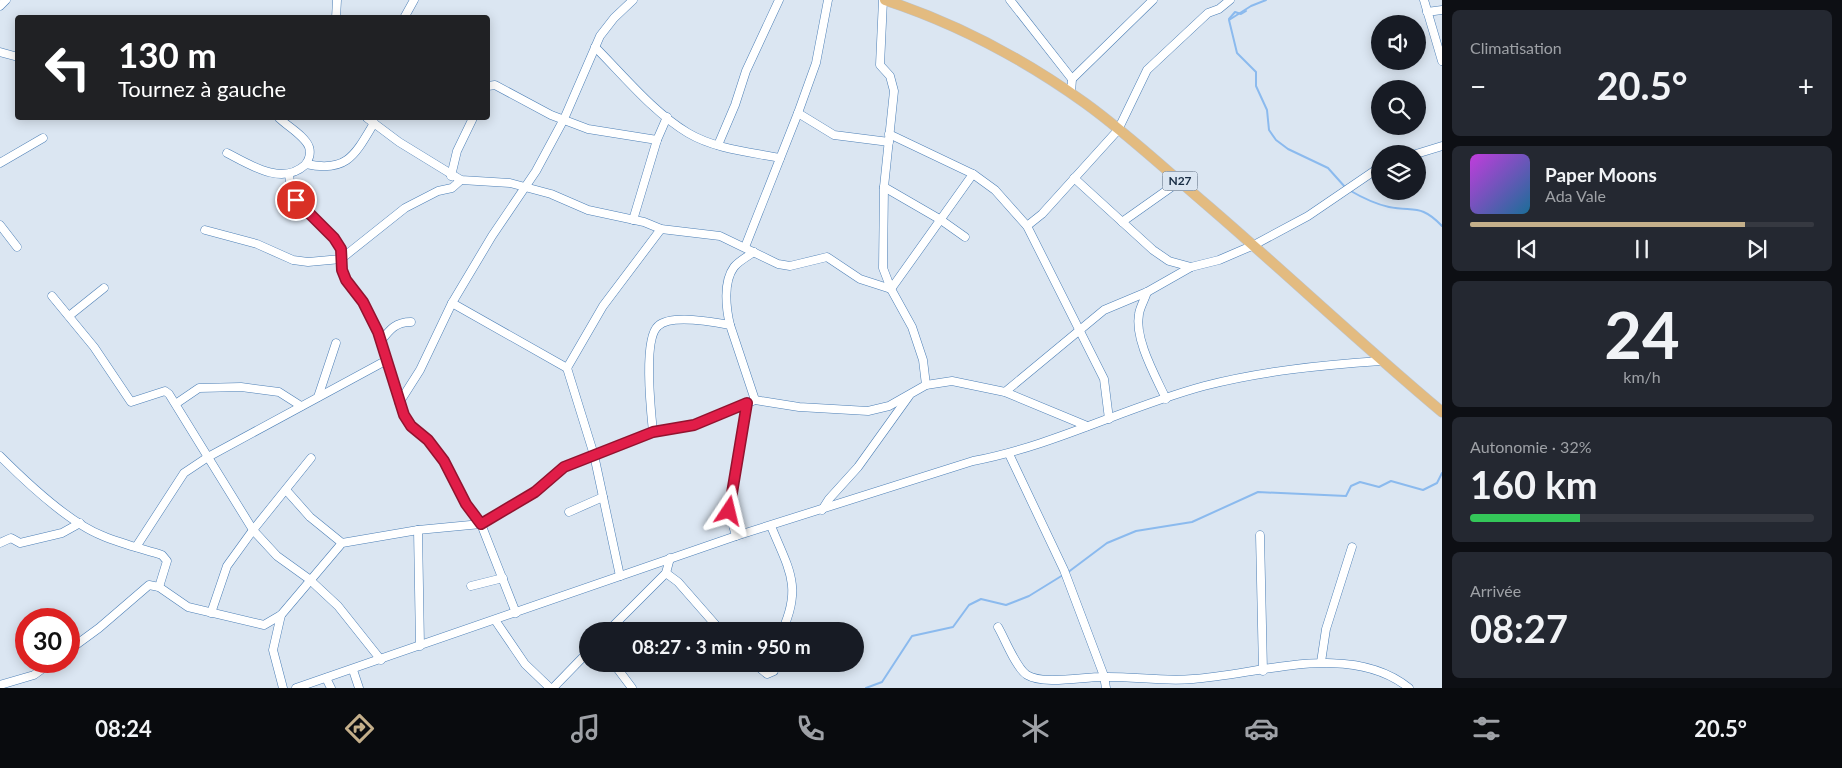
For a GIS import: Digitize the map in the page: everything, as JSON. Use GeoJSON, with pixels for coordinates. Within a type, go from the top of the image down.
{"type":"FeatureCollection","features":[{"type":"Feature","properties":{"kind":"main road","name":"N27"},"geometry":{"type":"LineString","coordinates":[[887,0],[974,36],[1071,93],[1180,181],[1254,245],[1381,361],[1442,412]]}},
{"type":"Feature","properties":{"kind":"street"},"geometry":{"type":"LineString","coordinates":[[0,6],[6,0]]}},
{"type":"Feature","properties":{"kind":"street"},"geometry":{"type":"LineString","coordinates":[[336,15],[337,0]]}},
{"type":"Feature","properties":{"kind":"street"},"geometry":{"type":"LineString","coordinates":[[406,15],[414,0]]}},
{"type":"Feature","properties":{"kind":"street"},"geometry":{"type":"LineString","coordinates":[[399,402],[420,370],[452,303],[510,205],[526,186],[564,119],[595,47],[606,27],[633,0]]}},
{"type":"Feature","properties":{"kind":"street"},"geometry":{"type":"LineString","coordinates":[[718,145],[735,105],[746,71],[779,0]]}},
{"type":"Feature","properties":{"kind":"street"},"geometry":{"type":"LineString","coordinates":[[744,247],[816,63],[828,0]]}},
{"type":"Feature","properties":{"kind":"street"},"geometry":{"type":"LineString","coordinates":[[887,0],[880,65],[890,76],[894,91],[884,187],[882,268],[891,289],[912,326],[923,360],[926,386]]}},
{"type":"Feature","properties":{"kind":"street"},"geometry":{"type":"LineString","coordinates":[[1010,0],[1072,79]]}},
{"type":"Feature","properties":{"kind":"street"},"geometry":{"type":"LineString","coordinates":[[1071,93],[1072,79],[1152,0]]}},
{"type":"Feature","properties":{"kind":"street"},"geometry":{"type":"LineString","coordinates":[[1027,226],[1042,214],[1118,130],[1147,70],[1208,14],[1219,9],[1230,0]]}},
{"type":"Feature","properties":{"kind":"street"},"geometry":{"type":"LineString","coordinates":[[1424,0],[1442,61]]}},
{"type":"Feature","properties":{"kind":"street"},"geometry":{"type":"LineString","coordinates":[[1427,12],[1442,10]]}},
{"type":"Feature","properties":{"kind":"street"},"geometry":{"type":"LineString","coordinates":[[595,47],[667,117],[689,134],[718,145],[780,158]]}},
{"type":"Feature","properties":{"kind":"street"},"geometry":{"type":"LineString","coordinates":[[0,52],[15,56]]}},
{"type":"Feature","properties":{"kind":"street"},"geometry":{"type":"LineString","coordinates":[[490,86],[495,85],[588,129],[657,140]]}},
{"type":"Feature","properties":{"kind":"street"},"geometry":{"type":"LineString","coordinates":[[798,113],[834,136],[889,138],[973,174],[995,190],[1027,226],[1080,329],[1104,379],[1109,419]]}},
{"type":"Feature","properties":{"kind":"street"},"geometry":{"type":"LineString","coordinates":[[632,220],[657,140],[667,117]]}},
{"type":"Feature","properties":{"kind":"street"},"geometry":{"type":"LineString","coordinates":[[227,153],[267,171],[289,174],[306,164],[310,154],[309,146],[281,120]]}},
{"type":"Feature","properties":{"kind":"street"},"geometry":{"type":"LineString","coordinates":[[370,120],[451,176],[461,180],[510,183],[526,186],[551,194],[588,210],[661,229],[720,236],[778,264],[790,266],[827,257],[860,278],[891,289]]}},
{"type":"Feature","properties":{"kind":"street"},"geometry":{"type":"LineString","coordinates":[[451,176],[457,151],[472,120]]}},
{"type":"Feature","properties":{"kind":"street"},"geometry":{"type":"LineString","coordinates":[[306,164],[321,167],[334,166],[345,162],[357,152],[374,123]]}},
{"type":"Feature","properties":{"kind":"street"},"geometry":{"type":"LineString","coordinates":[[0,163],[43,138]]}},
{"type":"Feature","properties":{"kind":"street"},"geometry":{"type":"LineString","coordinates":[[1426,151],[1442,146]]}},
{"type":"Feature","properties":{"kind":"street"},"geometry":{"type":"LineString","coordinates":[[1005,392],[1104,310],[1147,292],[1190,267],[1219,260],[1254,245],[1308,216],[1371,173]]}},
{"type":"Feature","properties":{"kind":"street"},"geometry":{"type":"LineString","coordinates":[[289,174],[291,191],[296,200],[334,238],[341,249],[341,259],[346,280],[363,302],[381,341],[399,402],[411,426],[428,440],[444,461],[466,504],[481,524],[516,612]]}},
{"type":"Feature","properties":{"kind":"street"},"geometry":{"type":"LineString","coordinates":[[891,289],[973,174]]}},
{"type":"Feature","properties":{"kind":"street"},"geometry":{"type":"LineString","coordinates":[[1074,178],[1122,222],[1169,261],[1190,267]]}},
{"type":"Feature","properties":{"kind":"street"},"geometry":{"type":"LineString","coordinates":[[205,230],[257,244],[293,260],[308,262],[341,259],[404,208],[438,191],[452,188],[461,180]]}},
{"type":"Feature","properties":{"kind":"street"},"geometry":{"type":"LineString","coordinates":[[1122,222],[1180,181]]}},
{"type":"Feature","properties":{"kind":"street"},"geometry":{"type":"LineString","coordinates":[[884,187],[941,220],[965,237]]}},
{"type":"Feature","properties":{"kind":"street"},"geometry":{"type":"LineString","coordinates":[[0,225],[17,247]]}},
{"type":"Feature","properties":{"kind":"street"},"geometry":{"type":"LineString","coordinates":[[567,368],[603,306],[661,229]]}},
{"type":"Feature","properties":{"kind":"street"},"geometry":{"type":"LineString","coordinates":[[754,252],[735,266],[730,275],[726,304],[730,325],[755,400]]}},
{"type":"Feature","properties":{"kind":"street"},"geometry":{"type":"LineString","coordinates":[[68,316],[104,288]]}},
{"type":"Feature","properties":{"kind":"street"},"geometry":{"type":"LineString","coordinates":[[1147,292],[1139,315],[1139,327],[1145,352],[1166,399]]}},
{"type":"Feature","properties":{"kind":"street"},"geometry":{"type":"LineString","coordinates":[[52,296],[94,347],[131,402],[165,390],[177,403],[253,530],[277,556],[309,579],[338,606],[381,660]]}},
{"type":"Feature","properties":{"kind":"street"},"geometry":{"type":"LineString","coordinates":[[452,303],[567,368],[594,455],[620,576]]}},
{"type":"Feature","properties":{"kind":"street"},"geometry":{"type":"LineString","coordinates":[[653,432],[648,371],[654,332],[657,326],[664,322],[698,320],[730,325]]}},
{"type":"Feature","properties":{"kind":"street"},"geometry":{"type":"LineString","coordinates":[[381,341],[392,327],[400,322],[411,322]]}},
{"type":"Feature","properties":{"kind":"street"},"geometry":{"type":"LineString","coordinates":[[318,397],[336,343]]}},
{"type":"Feature","properties":{"kind":"street"},"geometry":{"type":"LineString","coordinates":[[136,547],[184,473],[208,457],[387,360]]}},
{"type":"Feature","properties":{"kind":"street"},"geometry":{"type":"LineString","coordinates":[[296,688],[736,536],[973,461],[1009,454],[1204,386],[1271,372],[1381,361]]}},
{"type":"Feature","properties":{"kind":"street"},"geometry":{"type":"LineString","coordinates":[[80,642],[150,585],[158,587],[188,607],[264,625],[281,615],[309,579],[342,543],[418,530],[481,524],[535,492],[564,467],[653,432],[694,425],[755,400],[799,407],[868,411],[889,406],[926,386],[952,381],[1005,392],[1087,426]]}},
{"type":"Feature","properties":{"kind":"street"},"geometry":{"type":"LineString","coordinates":[[177,403],[199,388],[242,387],[279,392],[301,406]]}},
{"type":"Feature","properties":{"kind":"street"},"geometry":{"type":"LineString","coordinates":[[822,510],[829,499],[858,468],[910,394]]}},
{"type":"Feature","properties":{"kind":"street"},"geometry":{"type":"LineString","coordinates":[[736,536],[729,511],[747,403]]}},
{"type":"Feature","properties":{"kind":"street"},"geometry":{"type":"LineString","coordinates":[[1009,454],[1064,570],[1104,676],[1106,688]]}},
{"type":"Feature","properties":{"kind":"street"},"geometry":{"type":"LineString","coordinates":[[0,456],[21,477],[80,523],[102,536],[162,555],[167,561],[158,587]]}},
{"type":"Feature","properties":{"kind":"street"},"geometry":{"type":"LineString","coordinates":[[211,613],[227,566],[253,530],[311,458]]}},
{"type":"Feature","properties":{"kind":"street"},"geometry":{"type":"LineString","coordinates":[[286,490],[310,517],[342,543]]}},
{"type":"Feature","properties":{"kind":"street"},"geometry":{"type":"LineString","coordinates":[[569,512],[603,497]]}},
{"type":"Feature","properties":{"kind":"street"},"geometry":{"type":"LineString","coordinates":[[0,543],[11,538],[20,543],[62,533],[80,523]]}},
{"type":"Feature","properties":{"kind":"street"},"geometry":{"type":"LineString","coordinates":[[771,526],[792,578],[794,592],[791,613],[786,622]]}},
{"type":"Feature","properties":{"kind":"street"},"geometry":{"type":"LineString","coordinates":[[418,530],[420,646]]}},
{"type":"Feature","properties":{"kind":"street"},"geometry":{"type":"LineString","coordinates":[[1260,535],[1263,671]]}},
{"type":"Feature","properties":{"kind":"street"},"geometry":{"type":"LineString","coordinates":[[1321,662],[1326,630],[1352,547]]}},
{"type":"Feature","properties":{"kind":"street"},"geometry":{"type":"LineString","coordinates":[[617,622],[666,573],[670,558]]}},
{"type":"Feature","properties":{"kind":"street"},"geometry":{"type":"LineString","coordinates":[[666,573],[678,582],[713,622]]}},
{"type":"Feature","properties":{"kind":"street"},"geometry":{"type":"LineString","coordinates":[[471,586],[503,578]]}},
{"type":"Feature","properties":{"kind":"street"},"geometry":{"type":"LineString","coordinates":[[281,615],[273,650],[283,688]]}},
{"type":"Feature","properties":{"kind":"street"},"geometry":{"type":"LineString","coordinates":[[495,620],[525,664],[552,688],[579,661]]}},
{"type":"Feature","properties":{"kind":"street"},"geometry":{"type":"LineString","coordinates":[[998,627],[1020,666],[1028,675],[1046,684],[1104,676],[1191,680],[1321,662],[1350,663],[1379,669],[1409,688]]}},
{"type":"Feature","properties":{"kind":"street"},"geometry":{"type":"LineString","coordinates":[[352,670],[359,688]]}},
{"type":"Feature","properties":{"kind":"street"},"geometry":{"type":"LineString","coordinates":[[620,672],[632,688]]}},
{"type":"Feature","properties":{"kind":"street"},"geometry":{"type":"LineString","coordinates":[[0,685],[37,673]]}},
{"type":"Feature","properties":{"kind":"street"},"geometry":{"type":"LineString","coordinates":[[326,678],[331,688]]}},
{"type":"Feature","properties":{"kind":"waterway"},"geometry":{"type":"LineString","coordinates":[[1266,0],[1251,6],[1229,20],[1237,53],[1256,72],[1256,86],[1267,110],[1269,130],[1276,140],[1288,149],[1328,168],[1345,187]]}},
{"type":"Feature","properties":{"kind":"waterway"},"geometry":{"type":"LineString","coordinates":[[1229,19],[1235,12],[1241,14],[1246,11]]}},
{"type":"Feature","properties":{"kind":"waterway"},"geometry":{"type":"LineString","coordinates":[[1349,190],[1384,206],[1417,210],[1429,214],[1442,226]]}},
{"type":"Feature","properties":{"kind":"waterway"},"geometry":{"type":"LineString","coordinates":[[1067,573],[1107,543],[1136,531],[1192,522],[1258,492],[1346,496],[1351,486],[1360,482],[1379,487],[1391,481],[1423,490],[1437,483],[1442,473]]}},
{"type":"Feature","properties":{"kind":"waterway"},"geometry":{"type":"LineString","coordinates":[[866,688],[882,682],[912,636],[953,627],[969,605],[981,599],[1006,605],[1029,596],[1063,575]]}},
{"type":"Feature","properties":{"kind":"route"},"geometry":{"type":"LineString","coordinates":[[296,200],[334,238],[341,249],[342,270],[346,280],[363,302],[378,332],[404,415],[411,426],[428,440],[444,461],[466,504],[481,524],[535,492],[564,467],[653,432],[694,425],[747,403],[729,511]]}}]}
